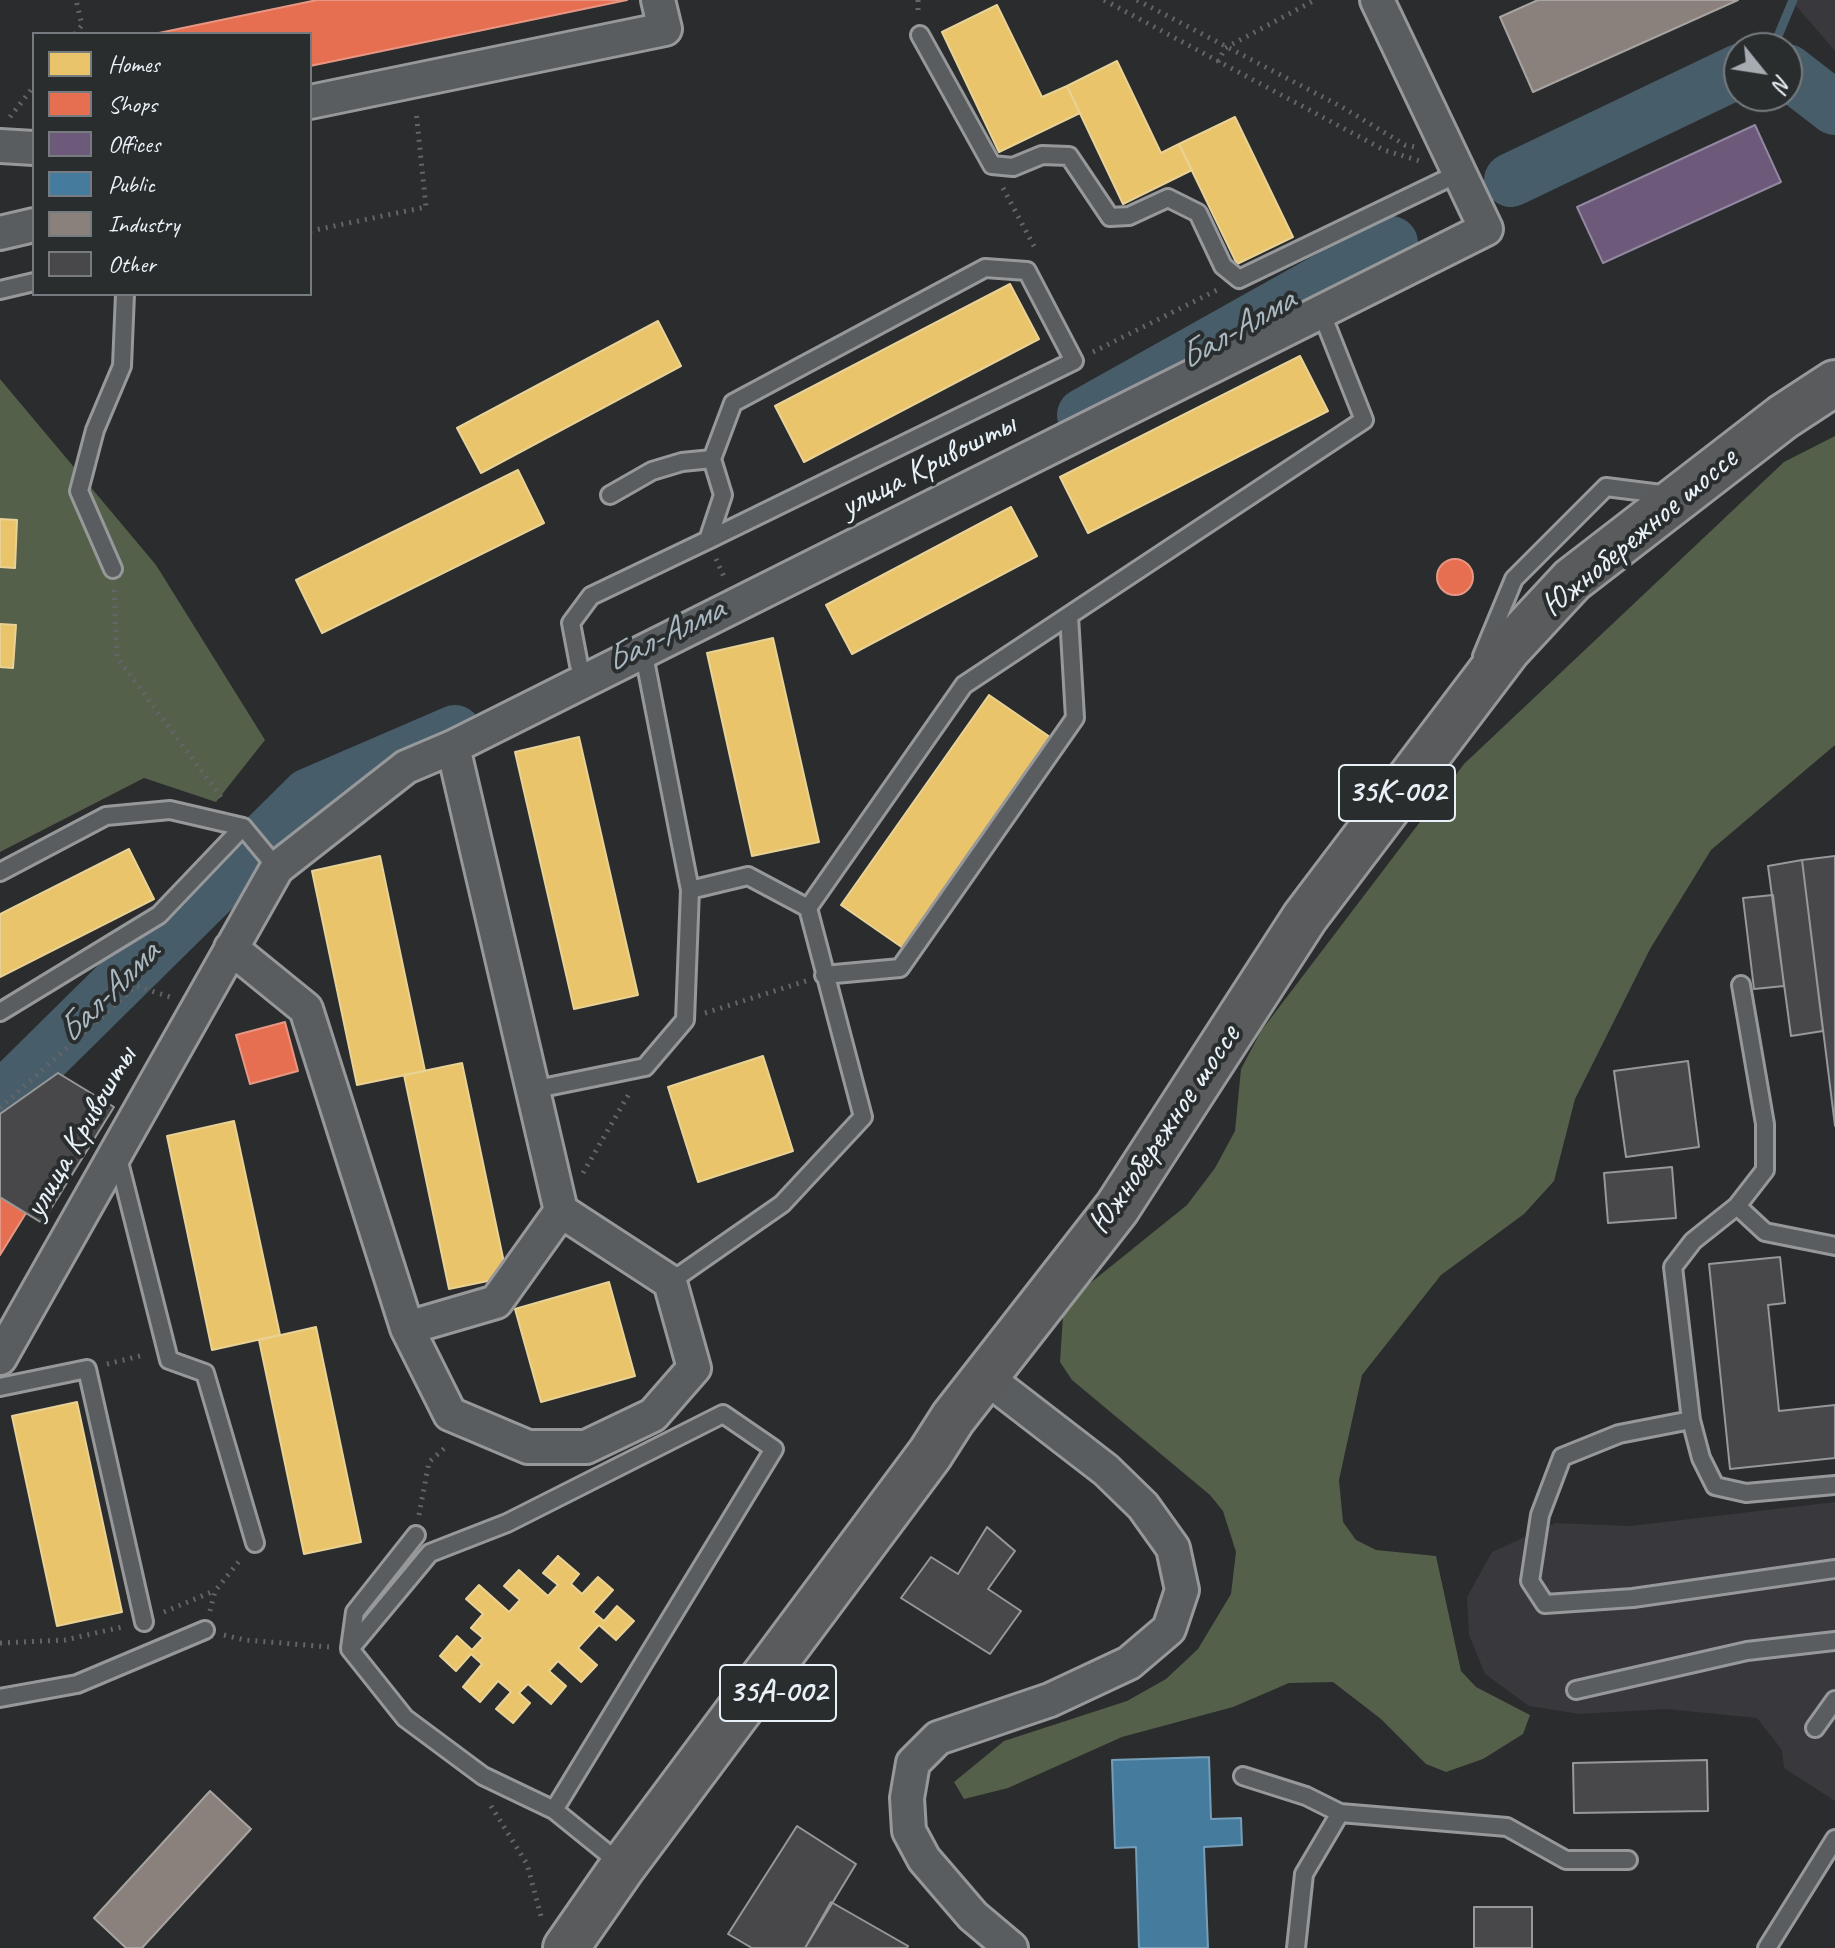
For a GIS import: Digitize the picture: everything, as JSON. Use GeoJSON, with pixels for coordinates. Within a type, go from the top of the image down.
{"type":"FeatureCollection","features":[{"type":"Feature","properties":{"kind":"highway","name":"Южнобережное шоссе"},"geometry":{"type":"LineString","coordinates":[[595,1948],[713,1778],[789,1678],[953,1425],[992,1382],[1117,1208],[1305,917],[1461,707],[1508,649],[1572,580],[1679,496],[1835,383]]}},
{"type":"Feature","properties":{"kind":"highway","name":"Южнобережное шоссе"},"geometry":{"type":"LineString","coordinates":[[556,1941],[623,1866],[930,1454],[1062,1283],[1132,1199],[1316,914],[1515,650],[1573,587],[1758,443],[1835,391]]}},
{"type":"Feature","properties":{"kind":"street"},"geometry":{"type":"LineString","coordinates":[[312,102],[665,29],[658,0]]}},
{"type":"Feature","properties":{"kind":"street","name":"улица Кривошты"},"geometry":{"type":"LineString","coordinates":[[0,1358],[276,867],[406,767],[453,747],[582,672],[643,650],[737,604],[1320,309],[1486,229],[1377,0]]}},
{"type":"Feature","properties":{"kind":"street"},"geometry":{"type":"LineString","coordinates":[[4,132],[32,147]]}},
{"type":"Feature","properties":{"kind":"street"},"geometry":{"type":"LineString","coordinates":[[0,233],[32,225]]}},
{"type":"Feature","properties":{"kind":"street"},"geometry":{"type":"LineString","coordinates":[[231,948],[306,1009],[407,1328],[450,1414],[528,1447],[586,1447],[653,1415],[694,1368],[670,1282],[561,1211],[453,747]]}},
{"type":"Feature","properties":{"kind":"street"},"geometry":{"type":"LineString","coordinates":[[407,1328],[496,1302],[561,1211]]}},
{"type":"Feature","properties":{"kind":"street"},"geometry":{"type":"LineString","coordinates":[[992,1382],[1106,1470],[1143,1506],[1173,1548],[1182,1590],[1169,1629],[1129,1663],[1050,1700],[938,1738],[913,1763],[907,1798],[909,1831],[924,1859],[973,1916],[1011,1948]]}},
{"type":"Feature","properties":{"kind":"lane"},"geometry":{"type":"LineString","coordinates":[[920,35],[992,165],[1013,167],[1042,155],[1069,156],[1110,217],[1129,216],[1168,198],[1198,213],[1223,266],[1239,279],[1455,164]]}},
{"type":"Feature","properties":{"kind":"lane"},"geometry":{"type":"LineString","coordinates":[[582,672],[571,623],[591,596],[708,540],[1074,361],[1027,271],[985,268],[733,403],[712,459],[723,495],[708,540]]}},
{"type":"Feature","properties":{"kind":"lane"},"geometry":{"type":"LineString","coordinates":[[0,290],[32,282]]}},
{"type":"Feature","properties":{"kind":"lane"},"geometry":{"type":"LineString","coordinates":[[113,569],[79,491],[95,430],[122,366],[125,296]]}},
{"type":"Feature","properties":{"kind":"lane"},"geometry":{"type":"LineString","coordinates":[[670,1282],[782,1204],[863,1117],[808,908],[964,685],[1364,420],[1320,309]]}},
{"type":"Feature","properties":{"kind":"lane"},"geometry":{"type":"LineString","coordinates":[[610,495],[652,471],[682,462],[712,459]]}},
{"type":"Feature","properties":{"kind":"lane"},"geometry":{"type":"LineString","coordinates":[[824,975],[900,968],[1075,718],[1069,616]]}},
{"type":"Feature","properties":{"kind":"lane"},"geometry":{"type":"LineString","coordinates":[[532,1090],[645,1067],[685,1020],[690,890],[643,650]]}},
{"type":"Feature","properties":{"kind":"lane"},"geometry":{"type":"LineString","coordinates":[[0,872],[106,816],[170,810],[243,827],[276,867]]}},
{"type":"Feature","properties":{"kind":"lane"},"geometry":{"type":"LineString","coordinates":[[0,1012],[159,915],[243,827]]}},
{"type":"Feature","properties":{"kind":"lane"},"geometry":{"type":"LineString","coordinates":[[690,890],[748,876],[808,908]]}},
{"type":"Feature","properties":{"kind":"lane"},"geometry":{"type":"LineString","coordinates":[[1741,985],[1765,1124],[1765,1170],[1737,1206],[1693,1241],[1673,1267],[1691,1420],[1701,1458],[1715,1486],[1746,1493],[1835,1485]]}},
{"type":"Feature","properties":{"kind":"lane"},"geometry":{"type":"LineString","coordinates":[[116,1149],[169,1360],[205,1373],[255,1543]]}},
{"type":"Feature","properties":{"kind":"lane"},"geometry":{"type":"LineString","coordinates":[[1737,1206],[1765,1232],[1832,1245],[1835,1264]]}},
{"type":"Feature","properties":{"kind":"lane"},"geometry":{"type":"LineString","coordinates":[[0,1387],[87,1369],[144,1622]]}},
{"type":"Feature","properties":{"kind":"lane"},"geometry":{"type":"LineString","coordinates":[[350,1649],[430,1553],[507,1523],[723,1414],[774,1449],[554,1810]]}},
{"type":"Feature","properties":{"kind":"lane"},"geometry":{"type":"LineString","coordinates":[[1691,1420],[1619,1434],[1562,1457],[1540,1515],[1530,1581],[1545,1604],[1633,1598],[1835,1569]]}},
{"type":"Feature","properties":{"kind":"lane"},"geometry":{"type":"LineString","coordinates":[[416,1535],[355,1612],[350,1649],[405,1718],[483,1776],[554,1810],[623,1866]]}},
{"type":"Feature","properties":{"kind":"lane"},"geometry":{"type":"LineString","coordinates":[[0,1698],[77,1684],[205,1630]]}},
{"type":"Feature","properties":{"kind":"lane"},"geometry":{"type":"LineString","coordinates":[[1576,1690],[1747,1651],[1835,1641]]}},
{"type":"Feature","properties":{"kind":"lane"},"geometry":{"type":"LineString","coordinates":[[1815,1728],[1835,1700]]}},
{"type":"Feature","properties":{"kind":"lane"},"geometry":{"type":"LineString","coordinates":[[1243,1776],[1306,1796],[1340,1813],[1507,1827],[1566,1860],[1628,1860]]}},
{"type":"Feature","properties":{"kind":"lane"},"geometry":{"type":"LineString","coordinates":[[1296,1948],[1304,1874],[1340,1813]]}},
{"type":"Feature","properties":{"kind":"lane"},"geometry":{"type":"LineString","coordinates":[[1767,1948],[1835,1839]]}},
{"type":"Feature","properties":{"kind":"path"},"geometry":{"type":"LineString","coordinates":[[76,0],[82,25],[77,32]]}},
{"type":"Feature","properties":{"kind":"path"},"geometry":{"type":"LineString","coordinates":[[1104,0],[1384,150],[1455,164]]}},
{"type":"Feature","properties":{"kind":"path"},"geometry":{"type":"LineString","coordinates":[[1137,0],[1342,107],[1405,145],[1455,164]]}},
{"type":"Feature","properties":{"kind":"path"},"geometry":{"type":"LineString","coordinates":[[1218,62],[1225,48],[1315,0]]}},
{"type":"Feature","properties":{"kind":"path"},"geometry":{"type":"LineString","coordinates":[[312,231],[426,207],[414,82]]}},
{"type":"Feature","properties":{"kind":"path"},"geometry":{"type":"LineString","coordinates":[[4,132],[32,89]]}},
{"type":"Feature","properties":{"kind":"path"},"geometry":{"type":"LineString","coordinates":[[1074,361],[1239,279]]}},
{"type":"Feature","properties":{"kind":"path"},"geometry":{"type":"LineString","coordinates":[[708,540],[737,604]]}},
{"type":"Feature","properties":{"kind":"path"},"geometry":{"type":"LineString","coordinates":[[113,569],[117,658],[243,827]]}},
{"type":"Feature","properties":{"kind":"path"},"geometry":{"type":"LineString","coordinates":[[685,1020],[824,975]]}},
{"type":"Feature","properties":{"kind":"path"},"geometry":{"type":"LineString","coordinates":[[0,1108],[136,986],[198,1006]]}},
{"type":"Feature","properties":{"kind":"path"},"geometry":{"type":"LineString","coordinates":[[561,1211],[645,1067]]}},
{"type":"Feature","properties":{"kind":"path"},"geometry":{"type":"LineString","coordinates":[[87,1369],[166,1349]]}},
{"type":"Feature","properties":{"kind":"path"},"geometry":{"type":"LineString","coordinates":[[416,1535],[429,1462],[450,1443],[450,1414]]}},
{"type":"Feature","properties":{"kind":"path"},"geometry":{"type":"LineString","coordinates":[[255,1543],[215,1591],[205,1630],[245,1640],[350,1649]]}},
{"type":"Feature","properties":{"kind":"path"},"geometry":{"type":"LineString","coordinates":[[0,1643],[65,1640],[144,1622],[190,1598],[215,1591]]}},
{"type":"Feature","properties":{"kind":"path"},"geometry":{"type":"LineString","coordinates":[[466,1764],[527,1864],[556,1941]]}},
{"type":"Feature","properties":{"kind":"shaded area"},"geometry":{"type":"Polygon","coordinates":[[[1791,0],[1835,0],[1835,51],[1791,0]]]}},
{"type":"Feature","properties":{"kind":"shaded area"},"geometry":{"type":"Polygon","coordinates":[[[1835,1502],[1835,1801],[1784,1768],[1782,1750],[1757,1718],[1665,1709],[1580,1714],[1529,1706],[1485,1674],[1469,1635],[1467,1597],[1492,1552],[1555,1523],[1630,1526],[1835,1502]]]}},
{"type":"Feature","properties":{"kind":"green space"},"geometry":{"type":"Polygon","coordinates":[[[0,379],[156,565],[265,740],[216,802],[144,778],[0,852],[0,379]]]}},
{"type":"Feature","properties":{"kind":"green space"},"geometry":{"type":"Polygon","coordinates":[[[1835,436],[1835,745],[1711,850],[1650,949],[1575,1099],[1554,1181],[1524,1214],[1441,1275],[1362,1375],[1339,1480],[1343,1522],[1356,1540],[1376,1550],[1436,1556],[1461,1671],[1476,1687],[1530,1715],[1523,1734],[1483,1759],[1446,1772],[1426,1764],[1381,1719],[1333,1682],[1289,1683],[1233,1707],[1122,1737],[1008,1788],[964,1799],[954,1782],[1004,1741],[1127,1701],[1166,1679],[1198,1649],[1231,1594],[1236,1552],[1223,1511],[1210,1495],[1072,1380],[1060,1362],[1063,1316],[1073,1297],[1187,1205],[1215,1168],[1235,1131],[1241,1069],[1261,1031],[1464,764],[1784,462],[1835,436]]]}},
{"type":"Feature","properties":{"kind":"building: Homes"},"geometry":{"type":"Polygon","coordinates":[[[997,5],[1042,97],[1067,86],[1080,113],[999,152],[942,32],[997,5]]]}},
{"type":"Feature","properties":{"kind":"building: Homes"},"geometry":{"type":"Polygon","coordinates":[[[1117,61],[1161,153],[1179,144],[1192,170],[1123,204],[1067,86],[1117,61]]]}},
{"type":"Feature","properties":{"kind":"building: Homes"},"geometry":{"type":"Polygon","coordinates":[[[1235,117],[1293,237],[1237,264],[1179,144],[1235,117]]]}},
{"type":"Feature","properties":{"kind":"building: Homes"},"geometry":{"type":"Polygon","coordinates":[[[1010,284],[1039,339],[804,462],[775,406],[1010,284]]]}},
{"type":"Feature","properties":{"kind":"building: Homes"},"geometry":{"type":"Polygon","coordinates":[[[658,321],[681,366],[481,473],[457,428],[658,321]]]}},
{"type":"Feature","properties":{"kind":"building: Homes"},"geometry":{"type":"Polygon","coordinates":[[[1300,356],[1328,411],[1088,533],[1060,477],[1300,356]]]}},
{"type":"Feature","properties":{"kind":"building: Homes"},"geometry":{"type":"Polygon","coordinates":[[[518,470],[544,523],[322,633],[296,580],[518,470]]]}},
{"type":"Feature","properties":{"kind":"building: Homes"},"geometry":{"type":"Polygon","coordinates":[[[1011,507],[1037,556],[852,654],[826,605],[1011,507]]]}},
{"type":"Feature","properties":{"kind":"building: Homes"},"geometry":{"type":"Polygon","coordinates":[[[0,519],[17,520],[15,568],[0,567],[0,519]]]}},
{"type":"Feature","properties":{"kind":"building: Homes"},"geometry":{"type":"Polygon","coordinates":[[[0,624],[16,625],[13,668],[0,667],[0,624]]]}},
{"type":"Feature","properties":{"kind":"building: Homes"},"geometry":{"type":"Polygon","coordinates":[[[773,638],[819,842],[752,856],[707,653],[773,638]]]}},
{"type":"Feature","properties":{"kind":"building: Homes"},"geometry":{"type":"Polygon","coordinates":[[[989,695],[1050,737],[903,948],[841,905],[989,695]]]}},
{"type":"Feature","properties":{"kind":"building: Homes"},"geometry":{"type":"Polygon","coordinates":[[[579,737],[638,995],[574,1009],[515,752],[579,737]]]}},
{"type":"Feature","properties":{"kind":"building: Homes"},"geometry":{"type":"Polygon","coordinates":[[[129,849],[154,899],[0,977],[0,914],[129,849]]]}},
{"type":"Feature","properties":{"kind":"building: Homes"},"geometry":{"type":"Polygon","coordinates":[[[380,856],[425,1071],[357,1085],[312,871],[380,856]]]}},
{"type":"Feature","properties":{"kind":"building: Homes"},"geometry":{"type":"Polygon","coordinates":[[[763,1056],[793,1151],[698,1182],[668,1087],[763,1056]]]}},
{"type":"Feature","properties":{"kind":"building: Homes"},"geometry":{"type":"Polygon","coordinates":[[[462,1063],[507,1277],[449,1289],[404,1075],[462,1063]]]}},
{"type":"Feature","properties":{"kind":"building: Homes"},"geometry":{"type":"Polygon","coordinates":[[[234,1121],[280,1335],[212,1350],[167,1136],[234,1121]]]}},
{"type":"Feature","properties":{"kind":"building: Homes"},"geometry":{"type":"Polygon","coordinates":[[[609,1282],[635,1376],[541,1402],[515,1309],[609,1282]]]}},
{"type":"Feature","properties":{"kind":"building: Homes"},"geometry":{"type":"Polygon","coordinates":[[[316,1327],[361,1542],[304,1554],[259,1340],[316,1327]]]}},
{"type":"Feature","properties":{"kind":"building: Homes"},"geometry":{"type":"Polygon","coordinates":[[[77,1402],[122,1612],[57,1626],[12,1416],[77,1402]]]}},
{"type":"Feature","properties":{"kind":"building: Homes"},"geometry":{"type":"Polygon","coordinates":[[[558,1556],[579,1574],[571,1584],[582,1594],[598,1577],[613,1590],[593,1612],[604,1621],[617,1606],[634,1621],[616,1640],[599,1625],[578,1648],[597,1665],[581,1682],[558,1661],[549,1671],[566,1686],[551,1704],[528,1684],[519,1693],[530,1703],[513,1723],[496,1709],[511,1692],[498,1681],[480,1702],[463,1687],[482,1664],[471,1654],[456,1671],[440,1656],[457,1636],[472,1650],[483,1638],[471,1628],[483,1614],[466,1599],[479,1585],[509,1612],[520,1600],[504,1586],[519,1570],[548,1596],[558,1585],[543,1573],[558,1556]]]}},
{"type":"Feature","properties":{"kind":"building: Shops"},"geometry":{"type":"Polygon","coordinates":[[[317,0],[627,0],[312,66],[312,32],[164,32],[317,0]]]}},
{"type":"Feature","properties":{"kind":"building: Shops"},"geometry":{"type":"Polygon","coordinates":[[[1455,559],[1468,564],[1473,577],[1468,590],[1455,595],[1442,590],[1437,577],[1442,564],[1455,559]]]}},
{"type":"Feature","properties":{"kind":"building: Shops"},"geometry":{"type":"Polygon","coordinates":[[[285,1022],[298,1071],[250,1084],[236,1035],[285,1022]]]}},
{"type":"Feature","properties":{"kind":"building: Shops"},"geometry":{"type":"Polygon","coordinates":[[[0,1197],[26,1213],[0,1255],[0,1197]]]}},
{"type":"Feature","properties":{"kind":"building: Offices"},"geometry":{"type":"Polygon","coordinates":[[[1755,125],[1781,182],[1603,263],[1577,207],[1755,125]]]}},
{"type":"Feature","properties":{"kind":"building: Public"},"geometry":{"type":"Polygon","coordinates":[[[1209,1757],[1211,1819],[1241,1818],[1242,1845],[1204,1847],[1208,1948],[1139,1948],[1136,1847],[1115,1848],[1112,1760],[1209,1757]]]}},
{"type":"Feature","properties":{"kind":"building: Industry"},"geometry":{"type":"Polygon","coordinates":[[[1538,0],[1738,0],[1533,92],[1500,17],[1538,0]]]}},
{"type":"Feature","properties":{"kind":"building: Industry"},"geometry":{"type":"Polygon","coordinates":[[[210,1791],[251,1829],[142,1948],[126,1948],[94,1918],[210,1791]]]}},
{"type":"Feature","properties":{"kind":"building: Other"},"geometry":{"type":"Polygon","coordinates":[[[1835,856],[1835,1126],[1802,860],[1835,856]]]}},
{"type":"Feature","properties":{"kind":"building: Other"},"geometry":{"type":"Polygon","coordinates":[[[1802,860],[1823,1031],[1791,1036],[1768,866],[1802,860]]]}},
{"type":"Feature","properties":{"kind":"building: Other"},"geometry":{"type":"Polygon","coordinates":[[[1773,895],[1784,986],[1754,989],[1743,898],[1773,895]]]}},
{"type":"Feature","properties":{"kind":"building: Other"},"geometry":{"type":"Polygon","coordinates":[[[1688,1061],[1699,1147],[1626,1157],[1614,1071],[1688,1061]]]}},
{"type":"Feature","properties":{"kind":"building: Other"},"geometry":{"type":"Polygon","coordinates":[[[58,1073],[114,1107],[42,1223],[0,1197],[0,1114],[58,1073]]]}},
{"type":"Feature","properties":{"kind":"building: Other"},"geometry":{"type":"Polygon","coordinates":[[[1672,1167],[1676,1218],[1608,1223],[1604,1173],[1672,1167]]]}},
{"type":"Feature","properties":{"kind":"building: Other"},"geometry":{"type":"Polygon","coordinates":[[[1780,1257],[1785,1303],[1768,1305],[1779,1411],[1835,1405],[1835,1458],[1730,1469],[1709,1264],[1780,1257]]]}},
{"type":"Feature","properties":{"kind":"building: Other"},"geometry":{"type":"Polygon","coordinates":[[[987,1527],[1015,1551],[988,1589],[1021,1611],[990,1654],[901,1598],[931,1557],[958,1574],[987,1527]]]}},
{"type":"Feature","properties":{"kind":"building: Other"},"geometry":{"type":"Polygon","coordinates":[[[1707,1760],[1708,1811],[1574,1813],[1573,1763],[1707,1760]]]}},
{"type":"Feature","properties":{"kind":"building: Other"},"geometry":{"type":"Polygon","coordinates":[[[797,1826],[856,1864],[805,1948],[752,1948],[728,1934],[797,1826]]]}},
{"type":"Feature","properties":{"kind":"building: Other"},"geometry":{"type":"Polygon","coordinates":[[[831,1902],[908,1946],[907,1948],[805,1948],[831,1902]]]}},
{"type":"Feature","properties":{"kind":"building: Other"},"geometry":{"type":"Polygon","coordinates":[[[1474,1907],[1532,1907],[1532,1948],[1474,1948],[1474,1907]]]}},
{"type":"Feature","properties":{"kind":"waterway"},"geometry":{"type":"LineString","coordinates":[[1780,32],[1793,0]]}},
{"type":"Feature","properties":{"kind":"waterway","name":"Бал-Алма"},"geometry":{"type":"LineString","coordinates":[[1511,180],[1723,79]]}},
{"type":"Feature","properties":{"kind":"waterway","name":"Бал-Алма"},"geometry":{"type":"LineString","coordinates":[[1803,83],[1835,108]]}},
{"type":"Feature","properties":{"kind":"waterway","name":"Бал-Алма"},"geometry":{"type":"LineString","coordinates":[[1084,415],[1391,243]]}},
{"type":"Feature","properties":{"kind":"waterway","name":"Бал-Алма"},"geometry":{"type":"LineString","coordinates":[[0,1100],[309,795],[455,732]]}}]}
